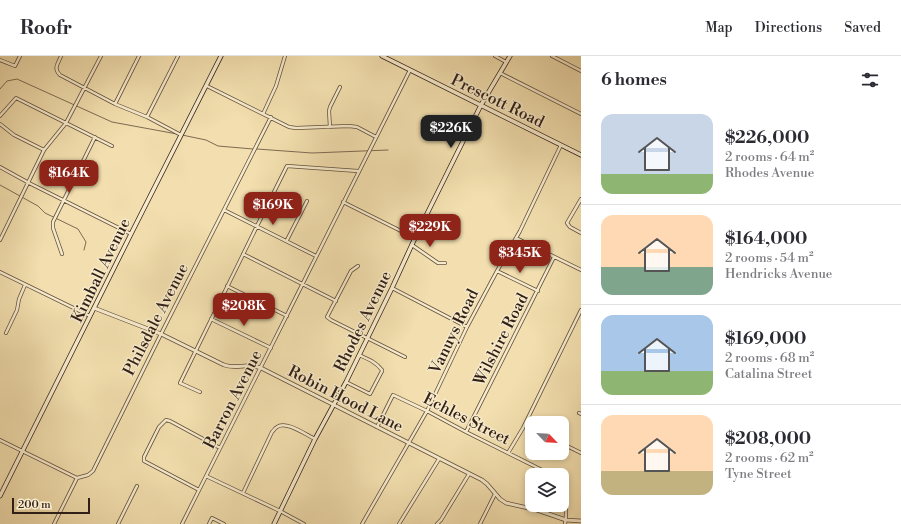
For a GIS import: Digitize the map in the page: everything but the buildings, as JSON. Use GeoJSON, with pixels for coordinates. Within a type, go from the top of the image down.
{"type":"FeatureCollection","features":[{"type":"Feature","properties":{"kind":"main road","name":"Kimball Avenue"},"geometry":{"type":"LineString","coordinates":[[0,496],[221,56]]}},
{"type":"Feature","properties":{"kind":"main road","name":"Prescott Road"},"geometry":{"type":"LineString","coordinates":[[382,56],[581,155]]}},
{"type":"Feature","properties":{"kind":"main road"},"geometry":{"type":"LineString","coordinates":[[481,105],[510,56]]}},
{"type":"Feature","properties":{"kind":"main road","name":"Rhodes Avenue"},"geometry":{"type":"LineString","coordinates":[[274,524],[315,440],[346,382],[481,105]]}},
{"type":"Feature","properties":{"kind":"street"},"geometry":{"type":"LineString","coordinates":[[0,60],[15,66],[20,56]]}},
{"type":"Feature","properties":{"kind":"street"},"geometry":{"type":"LineString","coordinates":[[62,56],[56,67],[56,72],[60,75],[84,89],[181,134]]}},
{"type":"Feature","properties":{"kind":"street"},"geometry":{"type":"LineString","coordinates":[[0,240],[44,150],[66,123],[101,56]]}},
{"type":"Feature","properties":{"kind":"street"},"geometry":{"type":"LineString","coordinates":[[115,104],[139,56]]}},
{"type":"Feature","properties":{"kind":"street"},"geometry":{"type":"LineString","coordinates":[[147,117],[178,56]]}},
{"type":"Feature","properties":{"kind":"street"},"geometry":{"type":"LineString","coordinates":[[263,114],[276,86],[285,56]]}},
{"type":"Feature","properties":{"kind":"street"},"geometry":{"type":"LineString","coordinates":[[495,56],[506,62]]}},
{"type":"Feature","properties":{"kind":"street"},"geometry":{"type":"LineString","coordinates":[[552,56],[581,71]]}},
{"type":"Feature","properties":{"kind":"street","name":"Barron Avenue"},"geometry":{"type":"LineString","coordinates":[[182,524],[410,70]]}},
{"type":"Feature","properties":{"kind":"street"},"geometry":{"type":"LineString","coordinates":[[500,73],[581,114]]}},
{"type":"Feature","properties":{"kind":"street"},"geometry":{"type":"LineString","coordinates":[[207,86],[289,127],[349,126],[376,137]]}},
{"type":"Feature","properties":{"kind":"street"},"geometry":{"type":"LineString","coordinates":[[330,127],[329,111],[340,87]]}},
{"type":"Feature","properties":{"kind":"street"},"geometry":{"type":"LineString","coordinates":[[0,116],[16,98],[112,146]]}},
{"type":"Feature","properties":{"kind":"street","name":"Philsdale Avenue"},"geometry":{"type":"LineString","coordinates":[[78,478],[88,475],[93,471],[271,117]]}},
{"type":"Feature","properties":{"kind":"street"},"geometry":{"type":"LineString","coordinates":[[0,124],[14,135],[44,150]]}},
{"type":"Feature","properties":{"kind":"street"},"geometry":{"type":"LineString","coordinates":[[62,254],[52,228],[53,222],[95,137]]}},
{"type":"Feature","properties":{"kind":"street","name":"Vanuys Road"},"geometry":{"type":"LineString","coordinates":[[362,524],[427,411],[467,327],[496,271],[516,238],[561,145]]}},
{"type":"Feature","properties":{"kind":"street"},"geometry":{"type":"LineString","coordinates":[[200,392],[180,383],[287,166],[358,171]]}},
{"type":"Feature","properties":{"kind":"street"},"geometry":{"type":"LineString","coordinates":[[0,167],[28,183],[131,234]]}},
{"type":"Feature","properties":{"kind":"street"},"geometry":{"type":"LineString","coordinates":[[581,199],[567,223],[570,228],[581,233]]}},
{"type":"Feature","properties":{"kind":"street"},"geometry":{"type":"LineString","coordinates":[[287,240],[307,201]]}},
{"type":"Feature","properties":{"kind":"street"},"geometry":{"type":"LineString","coordinates":[[343,202],[415,238]]}},
{"type":"Feature","properties":{"kind":"street"},"geometry":{"type":"LineString","coordinates":[[224,210],[287,240],[316,256]]}},
{"type":"Feature","properties":{"kind":"street"},"geometry":{"type":"LineString","coordinates":[[516,238],[581,270]]}},
{"type":"Feature","properties":{"kind":"street"},"geometry":{"type":"LineString","coordinates":[[412,245],[438,263],[444,263]]}},
{"type":"Feature","properties":{"kind":"street"},"geometry":{"type":"LineString","coordinates":[[243,254],[336,301]]}},
{"type":"Feature","properties":{"kind":"street","name":"Wilshire Road"},"geometry":{"type":"LineString","coordinates":[[466,432],[554,257]]}},
{"type":"Feature","properties":{"kind":"street"},"geometry":{"type":"LineString","coordinates":[[358,266],[351,271],[328,317],[331,320],[405,358]]}},
{"type":"Feature","properties":{"kind":"street"},"geometry":{"type":"LineString","coordinates":[[496,271],[538,291]]}},
{"type":"Feature","properties":{"kind":"street"},"geometry":{"type":"LineString","coordinates":[[0,272],[90,316]]}},
{"type":"Feature","properties":{"kind":"street"},"geometry":{"type":"LineString","coordinates":[[6,333],[17,310],[19,299],[25,285]]}},
{"type":"Feature","properties":{"kind":"street"},"geometry":{"type":"LineString","coordinates":[[227,286],[287,316]]}},
{"type":"Feature","properties":{"kind":"street"},"geometry":{"type":"LineString","coordinates":[[392,288],[467,327]]}},
{"type":"Feature","properties":{"kind":"street","name":"Robin Hood Lane"},"geometry":{"type":"LineString","coordinates":[[94,308],[161,334],[224,365],[230,367],[249,365],[261,368],[482,480],[500,499],[506,503],[537,510],[566,522],[581,521]]}},
{"type":"Feature","properties":{"kind":"street"},"geometry":{"type":"LineString","coordinates":[[508,453],[523,428],[581,310]]}},
{"type":"Feature","properties":{"kind":"street"},"geometry":{"type":"LineString","coordinates":[[211,319],[271,348]]}},
{"type":"Feature","properties":{"kind":"street"},"geometry":{"type":"LineString","coordinates":[[346,382],[370,394],[382,370],[374,362],[358,355]]}},
{"type":"Feature","properties":{"kind":"street","name":"Echles Street"},"geometry":{"type":"LineString","coordinates":[[377,427],[392,395],[427,411],[538,468]]}},
{"type":"Feature","properties":{"kind":"street"},"geometry":{"type":"LineString","coordinates":[[199,490],[144,462],[144,457],[159,428],[166,420],[220,448]]}},
{"type":"Feature","properties":{"kind":"street"},"geometry":{"type":"LineString","coordinates":[[243,493],[272,432],[277,427],[284,425],[291,427],[315,440]]}},
{"type":"Feature","properties":{"kind":"street"},"geometry":{"type":"LineString","coordinates":[[0,440],[78,478],[54,524]]}},
{"type":"Feature","properties":{"kind":"street"},"geometry":{"type":"LineString","coordinates":[[569,447],[581,453]]}},
{"type":"Feature","properties":{"kind":"street"},"geometry":{"type":"LineString","coordinates":[[399,524],[439,459]]}},
{"type":"Feature","properties":{"kind":"street"},"geometry":{"type":"LineString","coordinates":[[438,524],[469,474]]}},
{"type":"Feature","properties":{"kind":"street"},"geometry":{"type":"LineString","coordinates":[[206,476],[304,524]]}},
{"type":"Feature","properties":{"kind":"street"},"geometry":{"type":"LineString","coordinates":[[118,524],[137,486]]}},
{"type":"Feature","properties":{"kind":"street"},"geometry":{"type":"LineString","coordinates":[[480,524],[495,494]]}},
{"type":"Feature","properties":{"kind":"street"},"geometry":{"type":"LineString","coordinates":[[566,512],[566,522]]}},
{"type":"Feature","properties":{"kind":"street"},"geometry":{"type":"LineString","coordinates":[[209,524],[212,518],[224,524]]}},
{"type":"Feature","properties":{"kind":"waterway"},"geometry":{"type":"LineString","coordinates":[[0,89],[7,81],[17,79],[112,122],[177,134]]}},
{"type":"Feature","properties":{"kind":"waterway"},"geometry":{"type":"LineString","coordinates":[[182,135],[206,140],[218,146],[253,149]]}},
{"type":"Feature","properties":{"kind":"waterway"},"geometry":{"type":"LineString","coordinates":[[257,149],[312,153],[388,150]]}},
{"type":"Feature","properties":{"kind":"waterway"},"geometry":{"type":"LineString","coordinates":[[0,185],[38,206],[45,213],[78,229],[86,242],[84,250]]}}]}
